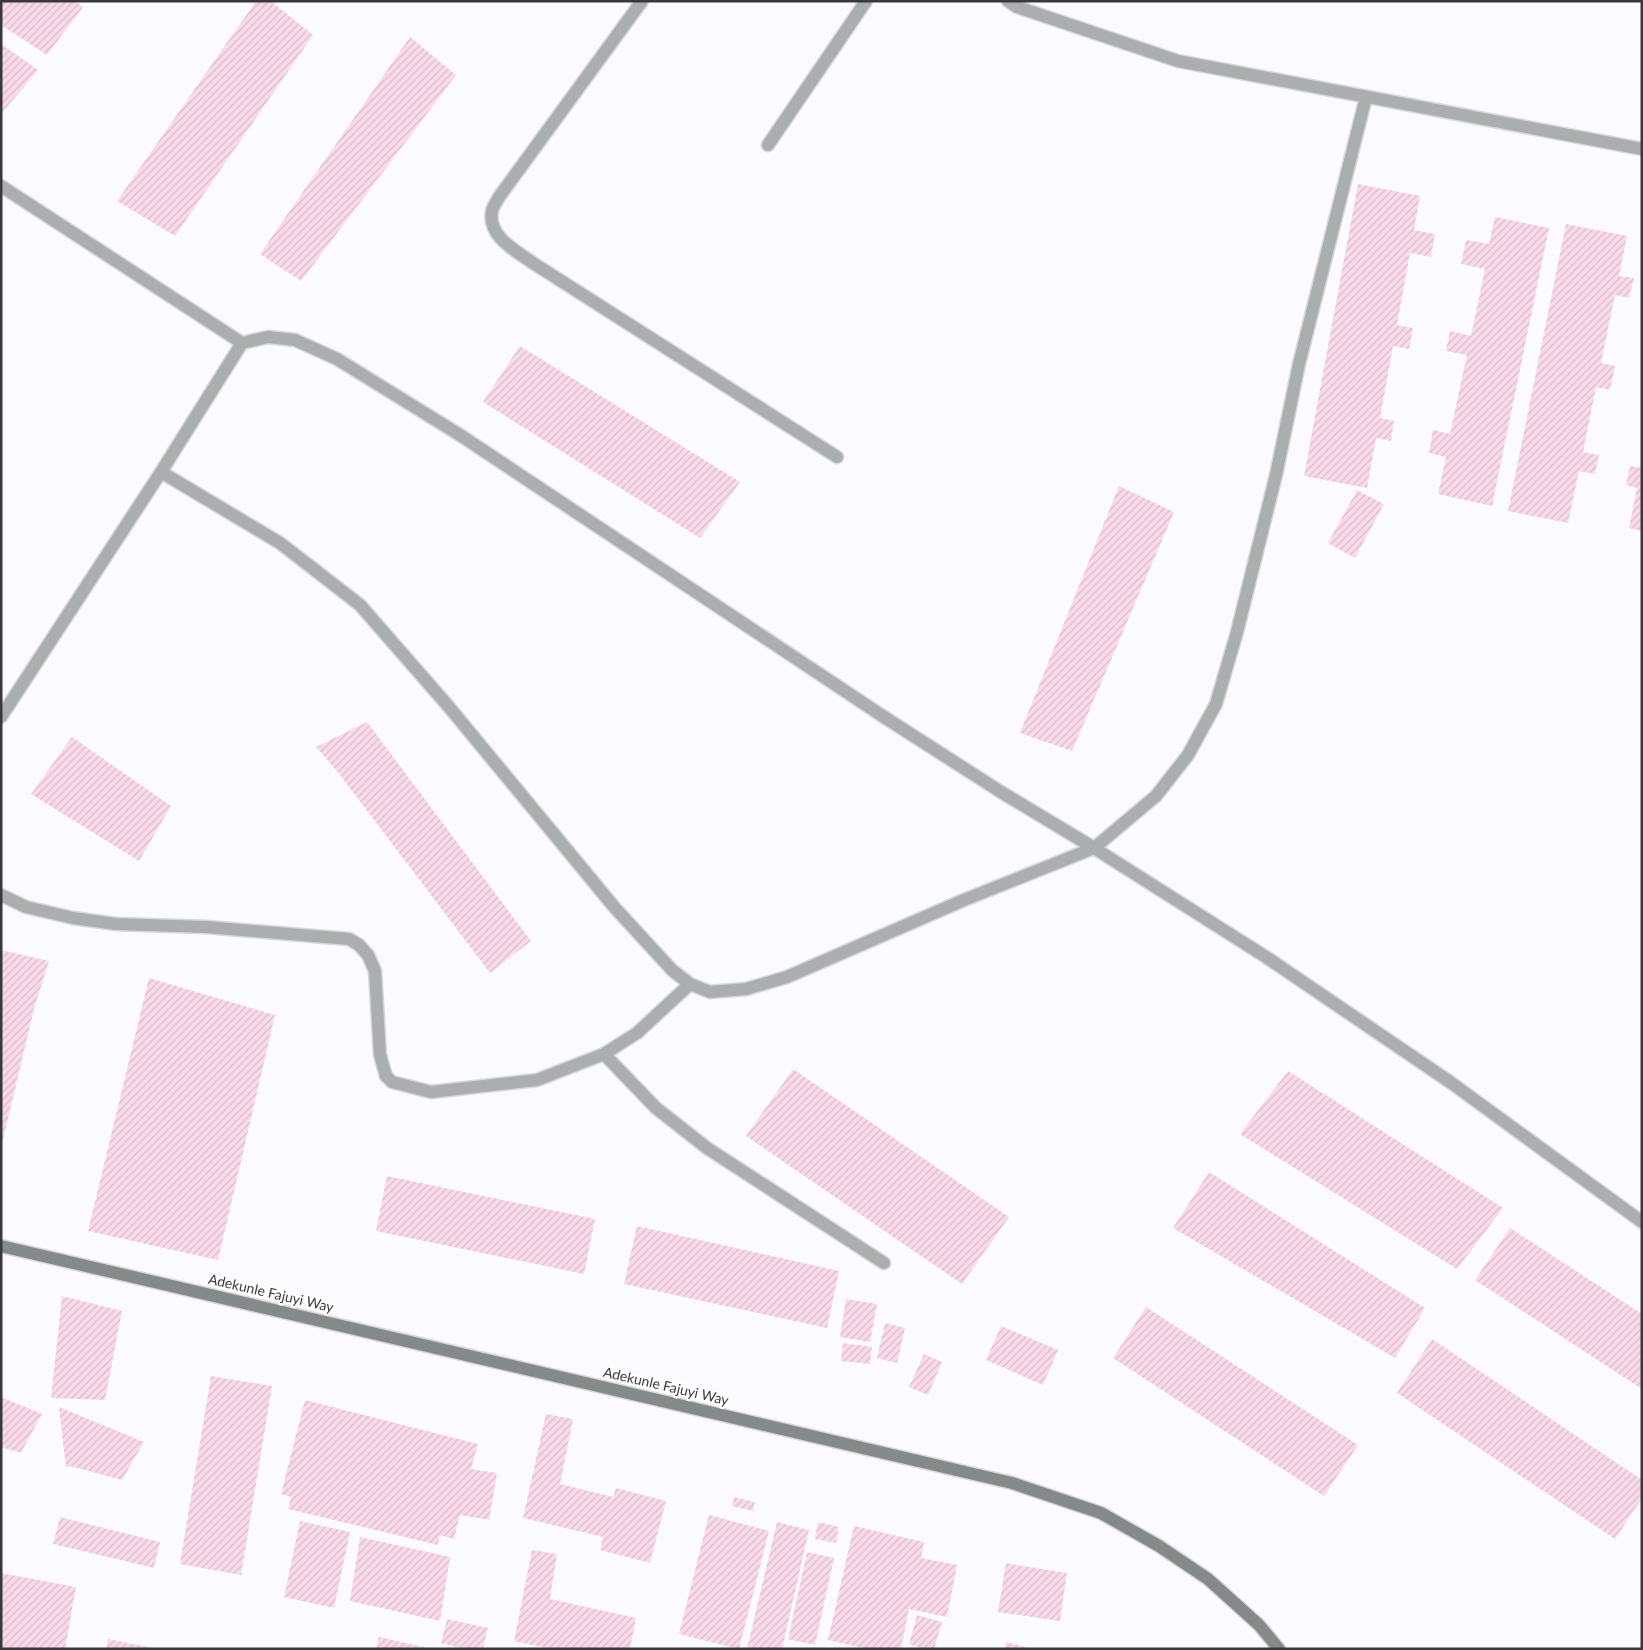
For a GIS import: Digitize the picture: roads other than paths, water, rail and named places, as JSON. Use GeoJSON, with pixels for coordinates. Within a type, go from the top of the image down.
{"type":"FeatureCollection","features":[{"type":"Feature","properties":{"kind":"street"},"geometry":{"type":"LineString","coordinates":[[642,1],[499,197],[492,209],[491,224],[495,232],[506,243],[533,263],[837,457]]}},
{"type":"Feature","properties":{"kind":"street"},"geometry":{"type":"LineString","coordinates":[[768,145],[866,1]]}},
{"type":"Feature","properties":{"kind":"street"},"geometry":{"type":"LineString","coordinates":[[1008,1],[1017,7],[1178,61],[1642,149]]}},
{"type":"Feature","properties":{"kind":"street"},"geometry":{"type":"LineString","coordinates":[[161,472],[280,543],[360,605],[449,707],[615,908],[672,970],[690,984],[710,992],[746,989],[787,977],[946,908],[1094,848],[1156,796],[1188,755],[1216,704],[1237,632],[1255,561],[1299,364],[1366,97]]}},
{"type":"Feature","properties":{"kind":"street"},"geometry":{"type":"LineString","coordinates":[[1,186],[242,343]]}},
{"type":"Feature","properties":{"kind":"street"},"geometry":{"type":"LineString","coordinates":[[1,717],[161,472],[242,343],[268,337],[295,340],[337,359],[460,435],[892,722],[1266,957],[1442,1077],[1642,1222]]}},
{"type":"Feature","properties":{"kind":"street"},"geometry":{"type":"LineString","coordinates":[[1,895],[26,907],[73,918],[116,924],[206,927],[349,939],[368,954],[375,971],[380,1055],[386,1076],[392,1082],[406,1087],[431,1092],[537,1080],[604,1054],[637,1033],[690,984]]}},
{"type":"Feature","properties":{"kind":"street"},"geometry":{"type":"LineString","coordinates":[[604,1054],[656,1108],[707,1148],[884,1263]]}},
{"type":"Feature","properties":{"kind":"street","name":"Adekunle Fajuyi Way"},"geometry":{"type":"LineString","coordinates":[[1,1246],[1012,1483],[1101,1513],[1159,1546],[1208,1579],[1259,1625],[1279,1649]]}}]}
